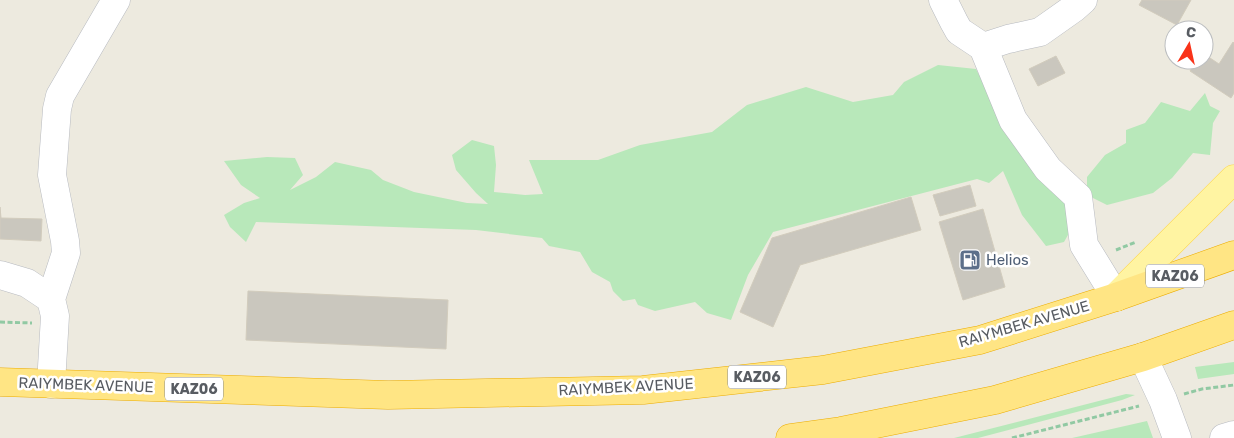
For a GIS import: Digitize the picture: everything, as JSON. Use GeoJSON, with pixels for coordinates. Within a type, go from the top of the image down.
{"type":"FeatureCollection","features":[{"type":"Feature","properties":{"kind":"highway","name":"RAIYMBEK AVENUE"},"geometry":{"type":"LineString","coordinates":[[0,382],[388,395],[643,390],[824,370],[980,340],[1116,297],[1234,255]]}},
{"type":"Feature","properties":{"kind":"highway"},"geometry":{"type":"LineString","coordinates":[[790,438],[842,431],[994,400],[1143,357],[1234,325]]}},
{"type":"Feature","properties":{"kind":"main road"},"geometry":{"type":"LineString","coordinates":[[1116,297],[1234,179]]}},
{"type":"Feature","properties":{"kind":"street"},"geometry":{"type":"LineString","coordinates":[[51,384],[53,312],[66,253],[52,175],[57,109],[60,96],[116,0]]}},
{"type":"Feature","properties":{"kind":"street"},"geometry":{"type":"LineString","coordinates":[[943,0],[959,30],[983,47],[1013,120],[1048,169],[1078,197],[1084,245],[1116,297]]}},
{"type":"Feature","properties":{"kind":"street"},"geometry":{"type":"LineString","coordinates":[[983,47],[1040,32],[1083,0]]}},
{"type":"Feature","properties":{"kind":"street"},"geometry":{"type":"LineString","coordinates":[[0,275],[27,282],[53,312]]}},
{"type":"Feature","properties":{"kind":"street"},"geometry":{"type":"LineString","coordinates":[[1143,357],[1164,400],[1178,438]]}},
{"type":"Feature","properties":{"kind":"street"},"geometry":{"type":"LineString","coordinates":[[1224,438],[1234,435]]}},
{"type":"Feature","properties":{"kind":"path"},"geometry":{"type":"LineString","coordinates":[[0,322],[53,312]]}},
{"type":"Feature","properties":{"kind":"path"},"geometry":{"type":"LineString","coordinates":[[1012,438],[1202,389],[1234,385]]}},
{"type":"Feature","properties":{"kind":"green space"},"geometry":{"type":"Polygon","coordinates":[[[938,65],[976,69],[992,100],[1068,199],[1073,226],[1064,242],[1046,246],[1022,215],[1003,171],[989,183],[977,179],[773,232],[748,275],[731,320],[707,313],[695,302],[655,311],[638,305],[635,299],[623,301],[613,291],[610,282],[592,272],[580,252],[549,246],[542,238],[476,230],[256,222],[246,242],[230,227],[224,215],[244,203],[260,198],[241,185],[224,161],[267,157],[295,158],[303,175],[290,190],[316,177],[335,162],[371,170],[383,180],[414,192],[467,203],[488,204],[456,170],[452,155],[472,140],[494,146],[496,165],[494,192],[525,195],[543,194],[529,160],[598,160],[640,145],[712,132],[747,105],[806,87],[853,102],[893,95],[904,82],[938,65]]]}},
{"type":"Feature","properties":{"kind":"green space"},"geometry":{"type":"Polygon","coordinates":[[[1205,93],[1210,106],[1220,111],[1213,123],[1210,155],[1193,153],[1172,178],[1153,193],[1107,205],[1087,195],[1087,177],[1105,155],[1126,143],[1126,130],[1145,123],[1161,102],[1190,111],[1205,93]]]}},
{"type":"Feature","properties":{"kind":"green space"},"geometry":{"type":"Polygon","coordinates":[[[1234,362],[1234,374],[1198,379],[1195,367],[1234,362]]]}},
{"type":"Feature","properties":{"kind":"green space"},"geometry":{"type":"Polygon","coordinates":[[[1126,394],[1135,395],[978,438],[954,438],[1126,394]]]}},
{"type":"Feature","properties":{"kind":"green space"},"geometry":{"type":"Polygon","coordinates":[[[1147,421],[1153,438],[1072,438],[1147,421]]]}},
{"type":"Feature","properties":{"kind":"building"},"geometry":{"type":"Polygon","coordinates":[[[1142,0],[1191,0],[1180,20],[1168,20],[1139,5],[1142,0]]]}},
{"type":"Feature","properties":{"kind":"building"},"geometry":{"type":"Polygon","coordinates":[[[1233,42],[1234,93],[1231,98],[1190,71],[1214,70],[1214,61],[1219,64],[1233,42]]]}},
{"type":"Feature","properties":{"kind":"building"},"geometry":{"type":"Polygon","coordinates":[[[1056,56],[1065,73],[1038,86],[1029,69],[1056,56]]]}},
{"type":"Feature","properties":{"kind":"building"},"geometry":{"type":"Polygon","coordinates":[[[970,185],[976,206],[940,216],[933,195],[970,185]]]}},
{"type":"Feature","properties":{"kind":"building"},"geometry":{"type":"Polygon","coordinates":[[[911,197],[921,230],[800,265],[773,327],[740,312],[772,238],[911,197]]]}},
{"type":"Feature","properties":{"kind":"building"},"geometry":{"type":"Polygon","coordinates":[[[0,207],[1,218],[42,219],[41,241],[0,239],[0,207]]]}},
{"type":"Feature","properties":{"kind":"building"},"geometry":{"type":"Polygon","coordinates":[[[983,209],[1005,287],[963,300],[939,222],[983,209]]]}},
{"type":"Feature","properties":{"kind":"building"},"geometry":{"type":"Polygon","coordinates":[[[248,291],[448,300],[446,349],[246,340],[248,291]]]}},
{"type":"Feature","properties":{"kind":"place","name":"Helios"},"geometry":{"type":"Point","coordinates":[970,260]}}]}
